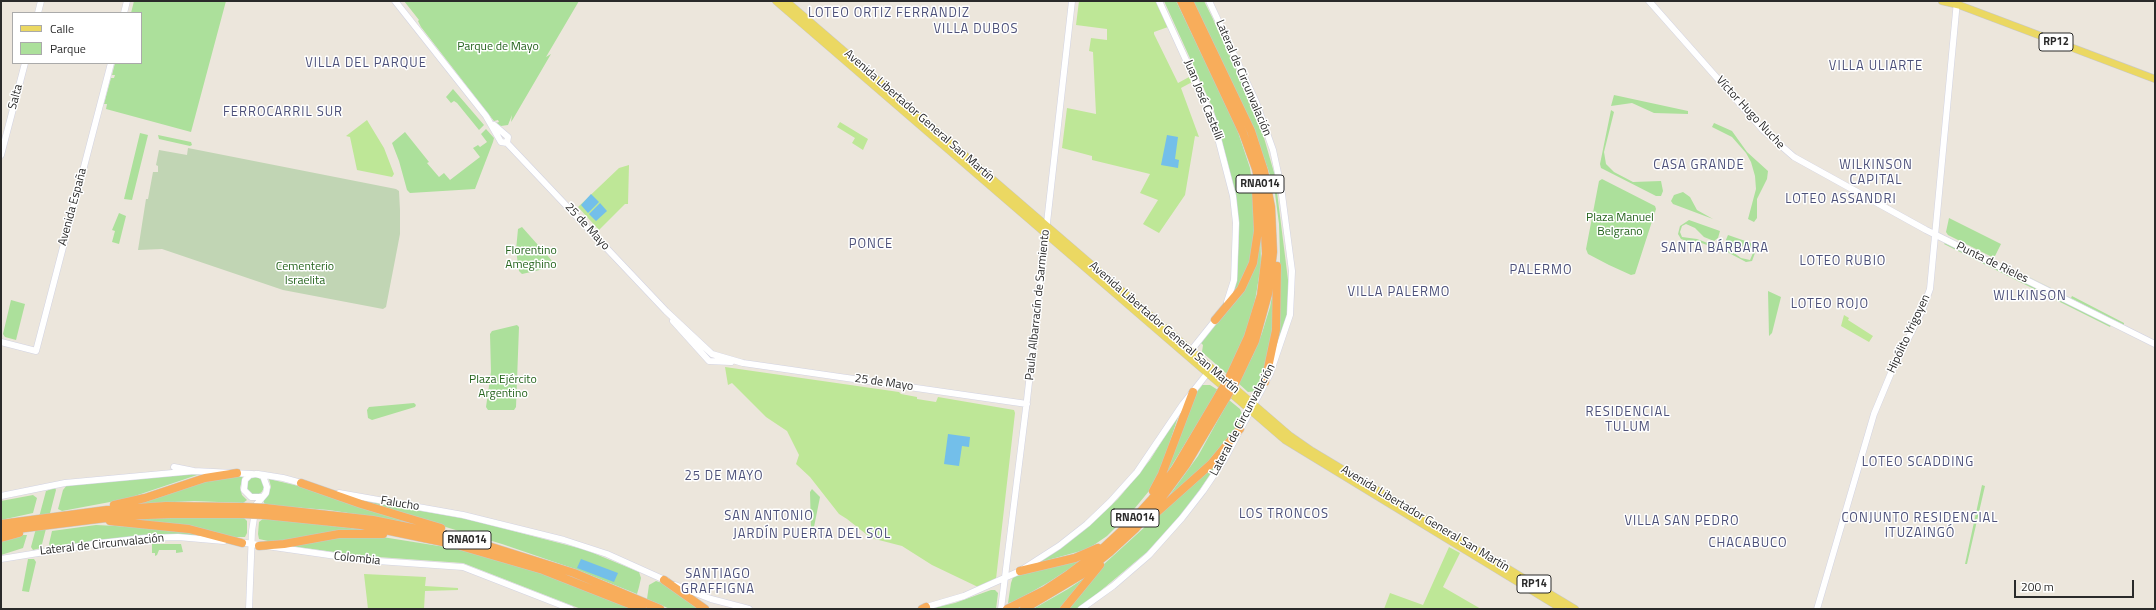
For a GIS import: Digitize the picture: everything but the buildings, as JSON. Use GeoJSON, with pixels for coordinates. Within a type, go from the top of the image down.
{"type":"FeatureCollection","features":[{"type":"Feature","properties":{"kind":"highway","name":"RNA014"},"geometry":{"type":"LineString","coordinates":[[1181,1],[1237,119],[1250,150],[1259,180],[1264,208],[1266,237],[1265,265],[1260,300],[1253,324],[1233,378]]}},
{"type":"Feature","properties":{"kind":"highway","name":"RNA014"},"geometry":{"type":"LineString","coordinates":[[1024,609],[1074,579],[1154,508],[1177,479],[1198,447],[1223,396],[1255,341],[1270,286],[1273,241],[1270,197],[1264,168],[1251,131],[1189,1]]}},
{"type":"Feature","properties":{"kind":"highway"},"geometry":{"type":"LineString","coordinates":[[1215,320],[1241,289],[1251,268],[1256,250],[1258,226],[1257,203],[1250,150]]}},
{"type":"Feature","properties":{"kind":"highway"},"geometry":{"type":"LineString","coordinates":[[1265,382],[1274,340],[1277,315],[1276,227],[1274,208],[1270,197]]}},
{"type":"Feature","properties":{"kind":"highway"},"geometry":{"type":"LineString","coordinates":[[1135,518],[1160,479],[1193,392]]}},
{"type":"Feature","properties":{"kind":"highway","name":"RNA014"},"geometry":{"type":"LineString","coordinates":[[1010,608],[1063,578],[1123,537],[1135,518],[1160,490],[1180,463],[1223,396]]}},
{"type":"Feature","properties":{"kind":"highway"},"geometry":{"type":"LineString","coordinates":[[1064,609],[1123,537],[1206,468],[1240,429]]}},
{"type":"Feature","properties":{"kind":"highway"},"geometry":{"type":"LineString","coordinates":[[76,516],[145,498],[204,478],[237,473]]}},
{"type":"Feature","properties":{"kind":"highway"},"geometry":{"type":"LineString","coordinates":[[301,482],[356,502],[525,556]]}},
{"type":"Feature","properties":{"kind":"highway","name":"RNA014"},"geometry":{"type":"LineString","coordinates":[[1,531],[60,518],[145,507],[337,515],[404,525],[466,539],[525,556],[593,580],[660,609]]}},
{"type":"Feature","properties":{"kind":"highway","name":"RNA014"},"geometry":{"type":"LineString","coordinates":[[264,511],[353,524],[423,537],[478,550],[543,570],[642,609]]}},
{"type":"Feature","properties":{"kind":"highway"},"geometry":{"type":"LineString","coordinates":[[76,516],[175,527],[242,542]]}},
{"type":"Feature","properties":{"kind":"highway","name":"RNA014"},"geometry":{"type":"LineString","coordinates":[[1,524],[25,526],[49,524],[60,518]]}},
{"type":"Feature","properties":{"kind":"highway"},"geometry":{"type":"LineString","coordinates":[[1,538],[25,526]]}},
{"type":"Feature","properties":{"kind":"highway"},"geometry":{"type":"LineString","coordinates":[[255,545],[352,533],[423,537]]}},
{"type":"Feature","properties":{"kind":"highway"},"geometry":{"type":"LineString","coordinates":[[1020,572],[1086,554],[1123,537]]}},
{"type":"Feature","properties":{"kind":"highway"},"geometry":{"type":"LineString","coordinates":[[664,580],[705,609]]}},
{"type":"Feature","properties":{"kind":"main road","name":"Avenida Libertador General San Martín"},"geometry":{"type":"LineString","coordinates":[[776,1],[1046,235],[1252,407],[1304,453],[1562,609]]}},
{"type":"Feature","properties":{"kind":"main road","name":"Avenida Libertador General San Martín"},"geometry":{"type":"LineString","coordinates":[[786,1],[1046,227],[1188,353]]}},
{"type":"Feature","properties":{"kind":"main road","name":"RP12"},"geometry":{"type":"LineString","coordinates":[[1942,1],[1958,2],[2155,75]]}},
{"type":"Feature","properties":{"kind":"main road","name":"RP12"},"geometry":{"type":"LineString","coordinates":[[1958,2],[2155,80]]}},
{"type":"Feature","properties":{"kind":"main road","name":"Avenida Libertador General San Martín"},"geometry":{"type":"LineString","coordinates":[[1252,407],[1288,435],[1312,451],[1575,609]]}},
{"type":"Feature","properties":{"kind":"street"},"geometry":{"type":"LineString","coordinates":[[38,12],[41,1]]}},
{"type":"Feature","properties":{"kind":"street"},"geometry":{"type":"LineString","coordinates":[[124,12],[127,1]]}},
{"type":"Feature","properties":{"kind":"street","name":"25 de Mayo"},"geometry":{"type":"LineString","coordinates":[[395,1],[486,118],[502,137],[509,138],[507,143],[666,311],[712,357],[1027,404]]}},
{"type":"Feature","properties":{"kind":"street","name":"Paula Albarracín de Sarmiento"},"geometry":{"type":"LineString","coordinates":[[1001,609],[1027,404],[1072,1]]}},
{"type":"Feature","properties":{"kind":"street","name":"Juan José Castelli"},"geometry":{"type":"LineString","coordinates":[[1159,1],[1213,119],[1234,206],[1236,231],[1233,285],[1230,296],[1215,320],[1188,353]]}},
{"type":"Feature","properties":{"kind":"street","name":"Lateral de Circunvalación"},"geometry":{"type":"LineString","coordinates":[[1081,609],[1134,569],[1176,526],[1209,482],[1265,382],[1282,342],[1292,303],[1292,271],[1281,187],[1273,150],[1261,115],[1209,1]]}},
{"type":"Feature","properties":{"kind":"street","name":"Víctor Hugo Nuche"},"geometry":{"type":"LineString","coordinates":[[1648,1],[1763,130],[1791,155],[1936,235]]}},
{"type":"Feature","properties":{"kind":"street","name":"Hipólito Yrigoyen"},"geometry":{"type":"LineString","coordinates":[[1817,609],[1874,414],[1891,373],[1928,295],[1936,235],[1958,2]]}},
{"type":"Feature","properties":{"kind":"street","name":"Salta"},"geometry":{"type":"LineString","coordinates":[[1,155],[25,64]]}},
{"type":"Feature","properties":{"kind":"street","name":"Avenida España"},"geometry":{"type":"LineString","coordinates":[[1,342],[36,351],[111,64]]}},
{"type":"Feature","properties":{"kind":"street","name":"Punta de Rieles"},"geometry":{"type":"LineString","coordinates":[[1936,235],[2155,344]]}},
{"type":"Feature","properties":{"kind":"street"},"geometry":{"type":"LineString","coordinates":[[923,608],[964,596],[1020,572],[1072,536],[1114,499],[1146,461],[1209,371]]}},
{"type":"Feature","properties":{"kind":"street","name":"Falucho"},"geometry":{"type":"LineString","coordinates":[[174,467],[194,471],[256,474],[301,482],[334,492],[463,515],[543,534],[600,551],[664,580]]}},
{"type":"Feature","properties":{"kind":"street"},"geometry":{"type":"LineString","coordinates":[[1,496],[65,483],[194,471]]}},
{"type":"Feature","properties":{"kind":"street"},"geometry":{"type":"LineString","coordinates":[[249,609],[255,545],[252,531],[252,504],[244,490],[244,483],[247,477],[256,474],[265,478],[267,490],[256,505],[252,531]]}},
{"type":"Feature","properties":{"kind":"street"},"geometry":{"type":"LineString","coordinates":[[248,496],[255,498],[261,497]]}},
{"type":"Feature","properties":{"kind":"street","name":"Lateral de Circunvalación"},"geometry":{"type":"LineString","coordinates":[[1,559],[100,543],[145,538],[185,538],[242,542],[255,545]]}},
{"type":"Feature","properties":{"kind":"street","name":"Colombia"},"geometry":{"type":"LineString","coordinates":[[255,545],[364,560],[463,567],[571,609]]}},
{"type":"Feature","properties":{"kind":"street"},"geometry":{"type":"LineString","coordinates":[[664,580],[711,599],[749,609]]}},
{"type":"Feature","properties":{"kind":"green space"},"geometry":{"type":"Polygon","coordinates":[[[134,1],[226,1],[191,132],[106,109],[107,104],[104,104],[111,78],[114,78],[115,75],[112,75],[115,64],[142,64],[142,12],[131,12],[134,1]]]}},
{"type":"Feature","properties":{"kind":"green space","name":"Parque de Mayo"},"geometry":{"type":"Polygon","coordinates":[[[404,1],[579,1],[546,57],[551,54],[513,119],[511,122],[512,115],[508,125],[501,126],[496,123],[499,122],[498,120],[494,121],[421,27],[418,21],[419,20],[404,1]]]}},
{"type":"Feature","properties":{"kind":"green space"},"geometry":{"type":"Polygon","coordinates":[[[1079,1],[1156,1],[1168,27],[1154,32],[1154,34],[1178,83],[1191,76],[1194,81],[1181,88],[1199,137],[1195,136],[1185,195],[1159,233],[1143,224],[1158,200],[1140,193],[1150,174],[1092,160],[1092,156],[1062,148],[1067,108],[1096,114],[1093,52],[1089,51],[1091,38],[1107,40],[1107,29],[1076,25],[1079,1]]]}},
{"type":"Feature","properties":{"kind":"green space"},"geometry":{"type":"Polygon","coordinates":[[[1164,1],[1176,1],[1236,126],[1250,168],[1254,197],[1255,235],[1248,268],[1233,297],[1237,278],[1239,235],[1235,191],[1214,111],[1164,1]]]}},
{"type":"Feature","properties":{"kind":"green space"},"geometry":{"type":"Polygon","coordinates":[[[1193,1],[1204,1],[1212,17],[1258,117],[1275,176],[1289,288],[1287,317],[1276,352],[1280,318],[1280,254],[1279,224],[1274,186],[1253,128],[1193,1]]]}},
{"type":"Feature","properties":{"kind":"green space"},"geometry":{"type":"Polygon","coordinates":[[[453,89],[484,125],[479,130],[457,103],[454,101],[451,103],[446,97],[453,89]]]}},
{"type":"Feature","properties":{"kind":"green space"},"geometry":{"type":"Polygon","coordinates":[[[1614,95],[1688,111],[1688,114],[1654,113],[1632,103],[1611,106],[1614,95]]]}},
{"type":"Feature","properties":{"kind":"green space"},"geometry":{"type":"Polygon","coordinates":[[[1611,110],[1614,112],[1604,152],[1606,164],[1614,172],[1633,182],[1661,181],[1663,191],[1661,196],[1656,196],[1601,168],[1600,164],[1611,110]]]}},
{"type":"Feature","properties":{"kind":"green space"},"geometry":{"type":"Polygon","coordinates":[[[367,120],[384,148],[394,174],[392,177],[357,170],[350,137],[346,136],[367,120]]]}},
{"type":"Feature","properties":{"kind":"green space"},"geometry":{"type":"Polygon","coordinates":[[[840,122],[868,139],[863,150],[852,143],[855,138],[837,127],[840,122]]]}},
{"type":"Feature","properties":{"kind":"green space"},"geometry":{"type":"Polygon","coordinates":[[[1714,123],[1732,131],[1747,152],[1768,171],[1767,179],[1757,199],[1757,218],[1754,222],[1748,219],[1756,189],[1755,176],[1751,162],[1746,153],[1732,137],[1712,127],[1714,123]]]}},
{"type":"Feature","properties":{"kind":"green space"},"geometry":{"type":"Polygon","coordinates":[[[486,129],[494,138],[475,189],[410,193],[407,190],[392,143],[405,132],[439,177],[444,173],[450,180],[480,157],[473,148],[478,145],[480,147],[487,142],[481,134],[486,129]]]}},
{"type":"Feature","properties":{"kind":"green space"},"geometry":{"type":"Polygon","coordinates":[[[140,133],[148,135],[132,200],[124,199],[140,133]]]}},
{"type":"Feature","properties":{"kind":"green space"},"geometry":{"type":"Polygon","coordinates":[[[158,135],[191,142],[192,145],[190,146],[159,139],[158,135]]]}},
{"type":"Feature","properties":{"kind":"green space","name":"Cementerio Israelita"},"geometry":{"type":"Polygon","coordinates":[[[188,148],[396,189],[399,191],[400,234],[386,307],[383,309],[283,290],[162,249],[138,250],[146,199],[148,199],[153,172],[158,172],[158,166],[156,165],[159,150],[187,155],[188,148]]]}},
{"type":"Feature","properties":{"kind":"green space"},"geometry":{"type":"Polygon","coordinates":[[[629,165],[628,204],[625,204],[599,230],[578,207],[619,168],[629,165]]]}},
{"type":"Feature","properties":{"kind":"green space","name":"Plaza Manuel Belgrano"},"geometry":{"type":"Polygon","coordinates":[[[1602,179],[1655,206],[1656,209],[1635,274],[1631,275],[1609,265],[1588,254],[1586,249],[1599,181],[1602,179]]]}},
{"type":"Feature","properties":{"kind":"green space"},"geometry":{"type":"Polygon","coordinates":[[[1683,192],[1690,197],[1697,210],[1713,219],[1673,204],[1671,201],[1674,195],[1683,192]]]}},
{"type":"Feature","properties":{"kind":"green space"},"geometry":{"type":"Polygon","coordinates":[[[119,213],[126,216],[119,244],[112,242],[115,231],[112,230],[119,213]]]}},
{"type":"Feature","properties":{"kind":"green space"},"geometry":{"type":"Polygon","coordinates":[[[1949,218],[2001,244],[1994,258],[1948,235],[1946,232],[1949,218]]]}},
{"type":"Feature","properties":{"kind":"green space"},"geometry":{"type":"Polygon","coordinates":[[[1260,220],[1261,265],[1255,301],[1246,332],[1227,374],[1202,352],[1203,345],[1201,343],[1243,289],[1260,220]]]}},
{"type":"Feature","properties":{"kind":"green space"},"geometry":{"type":"Polygon","coordinates":[[[1689,220],[1720,231],[1718,238],[1714,241],[1704,237],[1695,228],[1686,224],[1682,226],[1680,232],[1682,237],[1697,239],[1734,253],[1741,258],[1750,260],[1753,249],[1744,246],[1734,248],[1727,246],[1725,242],[1728,235],[1754,244],[1755,253],[1752,261],[1746,262],[1729,253],[1696,241],[1689,242],[1681,239],[1678,234],[1680,226],[1689,220]]]}},
{"type":"Feature","properties":{"kind":"green space","name":"Florentino Ameghino"},"geometry":{"type":"Polygon","coordinates":[[[522,227],[554,263],[553,267],[522,274],[519,271],[516,250],[518,229],[522,227]]]}},
{"type":"Feature","properties":{"kind":"green space"},"geometry":{"type":"Polygon","coordinates":[[[1944,234],[2071,298],[2072,296],[2124,323],[2124,325],[1944,234]]]}},
{"type":"Feature","properties":{"kind":"green space"},"geometry":{"type":"Polygon","coordinates":[[[1945,243],[2111,325],[2110,327],[1944,244],[1945,243]]]}},
{"type":"Feature","properties":{"kind":"green space"},"geometry":{"type":"Polygon","coordinates":[[[1275,280],[1275,316],[1265,374],[1257,391],[1248,392],[1238,383],[1252,357],[1262,333],[1270,307],[1275,280]]]}},
{"type":"Feature","properties":{"kind":"green space"},"geometry":{"type":"Polygon","coordinates":[[[1768,291],[1781,297],[1772,333],[1769,336],[1768,291]]]}},
{"type":"Feature","properties":{"kind":"green space"},"geometry":{"type":"Polygon","coordinates":[[[11,300],[25,304],[16,340],[5,337],[3,334],[11,300]]]}},
{"type":"Feature","properties":{"kind":"green space"},"geometry":{"type":"Polygon","coordinates":[[[1844,315],[1849,318],[1848,320],[1873,336],[1869,342],[1841,326],[1844,315]]]}},
{"type":"Feature","properties":{"kind":"green space","name":"Plaza Ejército Argentino"},"geometry":{"type":"Polygon","coordinates":[[[517,325],[519,327],[516,407],[514,410],[488,410],[486,407],[491,372],[490,334],[492,331],[517,325]]]}},
{"type":"Feature","properties":{"kind":"green space"},"geometry":{"type":"Polygon","coordinates":[[[725,367],[899,392],[901,394],[917,397],[917,399],[936,402],[938,397],[1014,410],[1015,413],[996,579],[978,587],[932,565],[902,546],[871,538],[839,514],[810,477],[796,464],[799,455],[787,431],[766,417],[732,383],[728,385],[725,367]]]}},
{"type":"Feature","properties":{"kind":"green space"},"geometry":{"type":"Polygon","coordinates":[[[1202,385],[1210,385],[1218,390],[1166,475],[1165,471],[1194,395],[1202,385]]]}},
{"type":"Feature","properties":{"kind":"green space"},"geometry":{"type":"Polygon","coordinates":[[[1229,400],[1240,409],[1243,417],[1236,430],[1214,458],[1166,500],[1198,456],[1229,400]]]}},
{"type":"Feature","properties":{"kind":"green space"},"geometry":{"type":"Polygon","coordinates":[[[414,403],[416,405],[415,407],[372,420],[368,418],[367,410],[369,407],[414,403]]]}},
{"type":"Feature","properties":{"kind":"green space"},"geometry":{"type":"Polygon","coordinates":[[[1179,414],[1162,466],[1149,491],[1135,508],[1107,536],[1088,549],[1037,563],[1078,535],[1118,499],[1150,460],[1179,414]]]}},
{"type":"Feature","properties":{"kind":"green space"},"geometry":{"type":"Polygon","coordinates":[[[1223,456],[1187,508],[1147,552],[1092,598],[1076,609],[1067,609],[1103,565],[1223,456]]]}},
{"type":"Feature","properties":{"kind":"green space"},"geometry":{"type":"Polygon","coordinates":[[[203,473],[126,499],[62,511],[58,509],[63,490],[67,485],[203,473]]]}},
{"type":"Feature","properties":{"kind":"green space"},"geometry":{"type":"Polygon","coordinates":[[[243,476],[240,488],[242,495],[247,500],[243,503],[194,501],[136,504],[215,477],[243,476]]]}},
{"type":"Feature","properties":{"kind":"green space"},"geometry":{"type":"Polygon","coordinates":[[[255,477],[261,480],[264,486],[261,492],[255,495],[249,492],[246,486],[249,480],[255,477]]]}},
{"type":"Feature","properties":{"kind":"green space"},"geometry":{"type":"Polygon","coordinates":[[[269,479],[307,488],[417,524],[329,510],[265,505],[263,500],[267,497],[271,487],[269,479]]]}},
{"type":"Feature","properties":{"kind":"green space"},"geometry":{"type":"Polygon","coordinates":[[[1982,485],[1985,486],[1967,564],[1965,564],[1982,485]]]}},
{"type":"Feature","properties":{"kind":"green space"},"geometry":{"type":"Polygon","coordinates":[[[55,488],[56,490],[41,548],[33,550],[31,547],[46,491],[55,488]]]}},
{"type":"Feature","properties":{"kind":"green space","name":"JARDÍN PUERTA DEL SOL"},"geometry":{"type":"Polygon","coordinates":[[[812,489],[820,497],[813,532],[811,530],[810,492],[812,489]]]}},
{"type":"Feature","properties":{"kind":"green space"},"geometry":{"type":"Polygon","coordinates":[[[33,495],[37,498],[33,513],[1,520],[1,501],[33,495]]]}},
{"type":"Feature","properties":{"kind":"green space"},"geometry":{"type":"Polygon","coordinates":[[[353,499],[467,519],[586,550],[639,572],[641,578],[637,594],[575,569],[502,544],[353,499]]]}},
{"type":"Feature","properties":{"kind":"green space"},"geometry":{"type":"Polygon","coordinates":[[[173,517],[243,517],[247,521],[247,533],[245,537],[232,537],[132,519],[173,517]]]}},
{"type":"Feature","properties":{"kind":"green space"},"geometry":{"type":"Polygon","coordinates":[[[264,518],[371,531],[286,542],[268,541],[259,539],[258,534],[259,522],[264,518]]]}},
{"type":"Feature","properties":{"kind":"green space"},"geometry":{"type":"Polygon","coordinates":[[[96,525],[156,528],[214,537],[179,535],[51,548],[49,544],[52,531],[96,525]]]}},
{"type":"Feature","properties":{"kind":"green space"},"geometry":{"type":"Polygon","coordinates":[[[23,533],[23,535],[27,535],[23,548],[1,555],[1,541],[23,533]]]}},
{"type":"Feature","properties":{"kind":"green space"},"geometry":{"type":"Polygon","coordinates":[[[376,536],[464,550],[542,573],[633,609],[581,609],[463,563],[364,556],[290,546],[328,538],[376,536]]]}},
{"type":"Feature","properties":{"kind":"green space"},"geometry":{"type":"Polygon","coordinates":[[[152,544],[181,544],[183,552],[176,553],[176,550],[159,550],[155,556],[155,553],[152,553],[152,544]]]}},
{"type":"Feature","properties":{"kind":"green space"},"geometry":{"type":"Polygon","coordinates":[[[1449,547],[1460,553],[1443,587],[1481,609],[1384,609],[1390,593],[1423,605],[1449,547]]]}},
{"type":"Feature","properties":{"kind":"green space"},"geometry":{"type":"Polygon","coordinates":[[[1083,557],[1074,566],[1049,582],[1014,602],[1008,603],[1013,577],[1083,557]]]}},
{"type":"Feature","properties":{"kind":"green space"},"geometry":{"type":"Polygon","coordinates":[[[28,559],[34,559],[36,562],[29,592],[22,591],[28,559]]]}},
{"type":"Feature","properties":{"kind":"green space"},"geometry":{"type":"Polygon","coordinates":[[[364,574],[426,577],[425,586],[458,588],[458,590],[425,591],[424,609],[368,609],[364,574]]]}},
{"type":"Feature","properties":{"kind":"green space"},"geometry":{"type":"Polygon","coordinates":[[[1089,575],[1062,609],[1033,609],[1068,589],[1089,575]]]}},
{"type":"Feature","properties":{"kind":"green space"},"geometry":{"type":"Polygon","coordinates":[[[656,581],[665,584],[702,609],[670,609],[647,599],[649,585],[656,581]]]}},
{"type":"Feature","properties":{"kind":"green space"},"geometry":{"type":"Polygon","coordinates":[[[991,590],[995,590],[998,593],[996,609],[929,609],[955,603],[991,590]]]}},
{"type":"Feature","properties":{"kind":"water"},"geometry":{"type":"Polygon","coordinates":[[[1167,135],[1178,137],[1175,159],[1179,160],[1178,168],[1161,165],[1167,135]]]}},
{"type":"Feature","properties":{"kind":"water"},"geometry":{"type":"Polygon","coordinates":[[[591,194],[599,202],[588,213],[581,205],[591,194]]]}},
{"type":"Feature","properties":{"kind":"water"},"geometry":{"type":"Polygon","coordinates":[[[600,203],[607,211],[596,221],[589,214],[600,203]]]}},
{"type":"Feature","properties":{"kind":"water"},"geometry":{"type":"Polygon","coordinates":[[[948,434],[970,437],[969,447],[962,446],[959,466],[944,464],[948,434]]]}},
{"type":"Feature","properties":{"kind":"water"},"geometry":{"type":"Polygon","coordinates":[[[581,559],[618,573],[614,582],[577,568],[581,559]]]}},
{"type":"Feature","properties":{"kind":"district","name":"LOTEO ORTIZ FERRANDIZ"},"geometry":{"type":"Point","coordinates":[889,14]}},
{"type":"Feature","properties":{"kind":"district","name":"VILLA DUBOS"},"geometry":{"type":"Point","coordinates":[976,30]}},
{"type":"Feature","properties":{"kind":"district","name":"VILLA DEL PARQUE"},"geometry":{"type":"Point","coordinates":[366,64]}},
{"type":"Feature","properties":{"kind":"district","name":"VILLA ULIARTE"},"geometry":{"type":"Point","coordinates":[1876,67]}},
{"type":"Feature","properties":{"kind":"district","name":"FERROCARRIL SUR"},"geometry":{"type":"Point","coordinates":[283,113]}},
{"type":"Feature","properties":{"kind":"district","name":"CASA GRANDE"},"geometry":{"type":"Point","coordinates":[1699,166]}},
{"type":"Feature","properties":{"kind":"district","name":"WILKINSON CAPITAL"},"geometry":{"type":"Point","coordinates":[1876,174]}},
{"type":"Feature","properties":{"kind":"district","name":"LOTEO ASSANDRI"},"geometry":{"type":"Point","coordinates":[1841,200]}},
{"type":"Feature","properties":{"kind":"district","name":"PONCE"},"geometry":{"type":"Point","coordinates":[871,245]}},
{"type":"Feature","properties":{"kind":"district","name":"SANTA BÁRBARA"},"geometry":{"type":"Point","coordinates":[1715,249]}},
{"type":"Feature","properties":{"kind":"district","name":"LOTEO RUBIO"},"geometry":{"type":"Point","coordinates":[1843,262]}},
{"type":"Feature","properties":{"kind":"district","name":"PALERMO"},"geometry":{"type":"Point","coordinates":[1541,271]}},
{"type":"Feature","properties":{"kind":"district","name":"VILLA PALERMO"},"geometry":{"type":"Point","coordinates":[1399,293]}},
{"type":"Feature","properties":{"kind":"district","name":"WILKINSON"},"geometry":{"type":"Point","coordinates":[2030,297]}},
{"type":"Feature","properties":{"kind":"district","name":"LOTEO ROJO"},"geometry":{"type":"Point","coordinates":[1830,305]}},
{"type":"Feature","properties":{"kind":"district","name":"RESIDENCIAL TULUM"},"geometry":{"type":"Point","coordinates":[1628,420]}},
{"type":"Feature","properties":{"kind":"district","name":"LOTEO SCADDING"},"geometry":{"type":"Point","coordinates":[1918,463]}},
{"type":"Feature","properties":{"kind":"district","name":"25 DE MAYO"},"geometry":{"type":"Point","coordinates":[724,477]}},
{"type":"Feature","properties":{"kind":"district","name":"LOS TRONCOS"},"geometry":{"type":"Point","coordinates":[1284,515]}},
{"type":"Feature","properties":{"kind":"district","name":"SAN ANTONIO"},"geometry":{"type":"Point","coordinates":[769,517]}},
{"type":"Feature","properties":{"kind":"district","name":"VILLA SAN PEDRO"},"geometry":{"type":"Point","coordinates":[1682,522]}},
{"type":"Feature","properties":{"kind":"district","name":"CONJUNTO RESIDENCIAL ITUZAINGÓ"},"geometry":{"type":"Point","coordinates":[1920,526]}},
{"type":"Feature","properties":{"kind":"district","name":"JARDÍN PUERTA DEL SOL"},"geometry":{"type":"Point","coordinates":[812,535]}},
{"type":"Feature","properties":{"kind":"district","name":"CHACABUCO"},"geometry":{"type":"Point","coordinates":[1748,544]}},
{"type":"Feature","properties":{"kind":"district","name":"SANTIAGO GRAFFIGNA"},"geometry":{"type":"Point","coordinates":[718,582]}}]}
